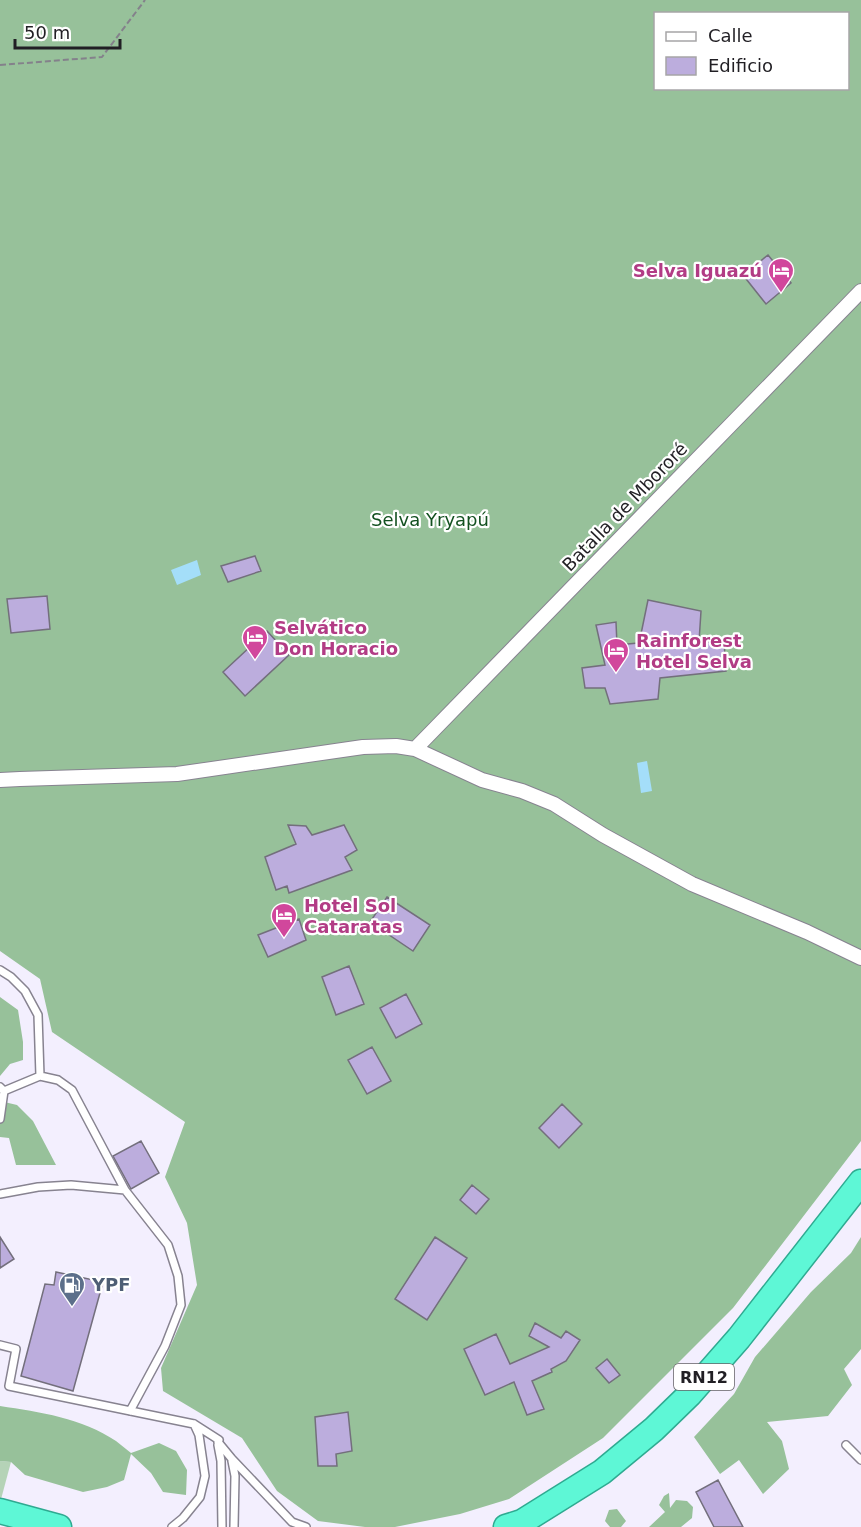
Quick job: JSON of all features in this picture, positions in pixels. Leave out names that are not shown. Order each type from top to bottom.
[{"type":"highway","name":"RN12","points":[[506,1527],[522,1522],[602,1472],[654,1429],[689,1395],[739,1338],[861,1182]]},
{"type":"highway","points":[[0,1512],[44,1525]]},
{"type":"street","name":"Batalla de Mbororé","points":[[415,749],[861,291]]},
{"type":"street","points":[[0,780],[177,774],[363,747],[396,746],[415,749],[482,780],[522,791],[554,804],[603,836],[692,884],[807,932],[861,958]]},
{"type":"lane","points":[[0,970],[25,991],[38,1016],[40,1076]]},
{"type":"lane","points":[[0,1119],[2,1089],[40,1076],[58,1080],[72,1090],[125,1190],[168,1245],[178,1276],[181,1305],[165,1346],[130,1410]]},
{"type":"lane","points":[[0,1194],[38,1187],[71,1185],[125,1190]]},
{"type":"lane","points":[[0,1345],[16,1349],[9,1386]]},
{"type":"lane","points":[[0,1384],[194,1424],[218,1441],[232,1459],[292,1522],[306,1527]]},
{"type":"lane","points":[[172,1527],[183,1518],[200,1497],[205,1476],[199,1435],[194,1424]]},
{"type":"lane","points":[[218,1441],[221,1461],[222,1527]]},
{"type":"lane","points":[[846,1445],[861,1460]]},
{"type":"lane","points":[[232,1459],[235,1476],[234,1527]]},
{"type":"path","points":[[0,65],[102,57],[145,0]]},
{"type":"green space","name":"Selva Yryapú","points":[[0,0],[861,0],[861,1141],[733,1308],[603,1438],[509,1499],[460,1514],[395,1527],[365,1527],[318,1521],[277,1491],[242,1438],[163,1391],[161,1368],[197,1285],[187,1223],[165,1177],[185,1122],[52,1032],[40,979],[0,951]]},
{"type":"green space","points":[[0,997],[18,1010],[23,1060],[10,1064],[0,1076]]},
{"type":"green space","points":[[0,1101],[17,1105],[33,1121],[56,1165],[16,1165],[9,1138],[0,1137]]},
{"type":"green space","points":[[861,1237],[861,1349],[844,1369],[852,1385],[828,1416],[767,1422],[782,1441],[789,1469],[763,1494],[739,1460],[720,1474],[694,1437],[734,1394],[755,1357],[811,1292],[851,1253]]},
{"type":"green space","points":[[0,1406],[75,1421],[103,1433],[131,1453],[159,1443],[176,1451],[187,1470],[186,1495],[163,1492],[151,1473],[131,1454],[124,1480],[107,1487],[83,1492],[25,1475],[11,1462],[0,1461]]},
{"type":"green space","points":[[0,1461],[11,1462],[0,1503]]},
{"type":"green space","points":[[669,1493],[670,1508],[676,1500],[687,1501],[693,1507],[692,1518],[681,1527],[649,1527],[665,1512],[659,1505],[664,1496]]},
{"type":"green space","points":[[617,1509],[626,1521],[621,1527],[610,1527],[605,1521],[609,1510]]},
{"type":"water","points":[[197,560],[201,575],[177,585],[171,570]]},
{"type":"water","points":[[647,761],[652,791],[641,793],[637,763]]},
{"type":"building","points":[[768,255],[791,283],[766,304],[743,275]]},
{"type":"building","points":[[255,556],[261,571],[228,582],[221,566]]},
{"type":"building","points":[[47,596],[50,629],[11,633],[7,599]]},
{"type":"building","points":[[648,600],[701,611],[699,642],[724,642],[726,671],[660,678],[658,699],[610,704],[605,688],[585,688],[582,668],[605,665],[596,625],[616,622],[617,645],[638,643],[638,633],[641,634]]},
{"type":"building","points":[[267,631],[289,655],[245,696],[223,672]]},
{"type":"building","points":[[288,825],[306,826],[312,835],[344,825],[357,850],[345,857],[352,870],[289,893],[287,886],[276,890],[265,857],[296,844]]},
{"type":"building","points":[[387,897],[430,925],[413,951],[370,922]]},
{"type":"building","points":[[299,919],[306,940],[268,957],[258,935]]},
{"type":"building","points":[[349,966],[364,1004],[336,1015],[322,977]]},
{"type":"building","points":[[406,994],[422,1024],[396,1038],[380,1008]]},
{"type":"building","points":[[372,1047],[391,1081],[367,1094],[348,1060]]},
{"type":"building","points":[[562,1104],[582,1124],[559,1148],[539,1128]]},
{"type":"building","points":[[141,1141],[159,1173],[131,1189],[113,1156]]},
{"type":"building","points":[[472,1185],[489,1199],[476,1214],[460,1200]]},
{"type":"building","points":[[0,1237],[14,1259],[0,1268]]},
{"type":"building","points":[[435,1237],[467,1258],[427,1320],[395,1299]]},
{"type":"building","points":[[56,1272],[103,1282],[73,1391],[21,1376],[45,1284],[54,1285]]},
{"type":"building","points":[[535,1323],[561,1338],[566,1331],[580,1340],[566,1361],[551,1369],[552,1372],[532,1381],[544,1409],[527,1415],[514,1382],[485,1395],[464,1349],[496,1334],[510,1364],[549,1347],[529,1336]]},
{"type":"building","points":[[607,1359],[620,1375],[609,1383],[596,1368]]},
{"type":"building","points":[[348,1412],[352,1451],[336,1454],[337,1466],[318,1466],[315,1417]]},
{"type":"building","points":[[718,1480],[743,1527],[714,1527],[696,1492]]},
{"type":"place","name":"Selva Iguazú","points":[[781,294]]},
{"type":"place","name":"Selvático Don Horacio","points":[[255,661]]},
{"type":"place","name":"Rainforest Hotel Selva","points":[[616,674]]},
{"type":"place","name":"Hotel Sol Cataratas","points":[[284,939]]},
{"type":"place","name":"YPF","points":[[72,1308]]}]
